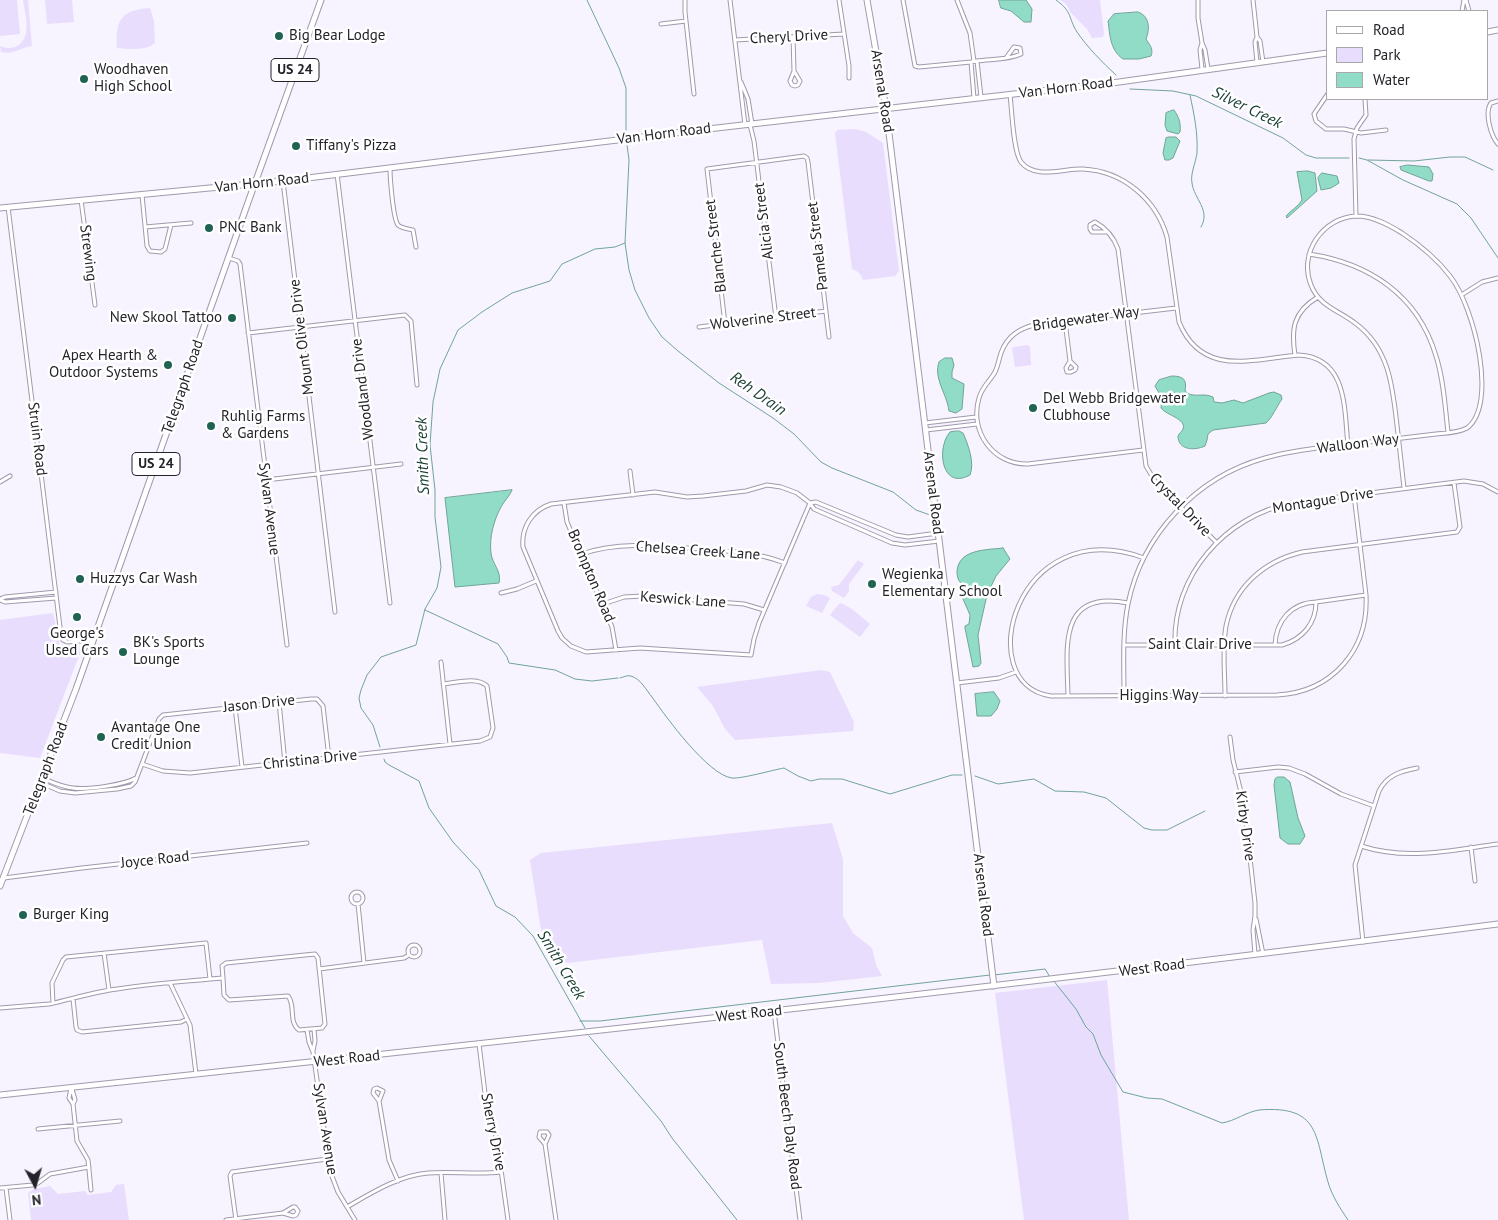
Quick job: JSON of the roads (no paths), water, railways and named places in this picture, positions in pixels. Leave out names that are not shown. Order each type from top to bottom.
[{"type":"street","name":"Telegraph Road","points":[[1,880],[42,781],[94,640],[228,257],[321,0]]},
{"type":"street","points":[[685,0],[694,94]]},
{"type":"street","name":"Alicia Street","points":[[730,0],[740,82],[756,162],[776,318]]},
{"type":"street","points":[[839,0],[849,66],[849,78]]},
{"type":"street","name":"Arsenal Road","points":[[867,0],[886,109],[994,986]]},
{"type":"street","points":[[903,0],[915,66],[1006,58],[1020,55],[1022,52],[1020,48],[1014,47],[1006,58]]},
{"type":"street","points":[[957,0],[970,33],[981,98]]},
{"type":"street","points":[[1198,0],[1198,18],[1205,50],[1205,69]]},
{"type":"street","points":[[1253,0],[1257,37],[1260,41],[1260,62]]},
{"type":"street","points":[[660,24],[686,21]]},
{"type":"street","name":"Cheryl Drive","points":[[735,40],[844,34]]},
{"type":"street","points":[[793,37],[794,71]]},
{"type":"street","name":"Van Horn Road","points":[[0,208],[282,181],[1125,81],[1326,53]]},
{"type":"street","points":[[974,61],[974,99]]},
{"type":"street","name":"Alicia Street","points":[[740,82],[748,99],[749,125]]},
{"type":"street","points":[[1010,94],[1016,153],[1024,166],[1040,172],[1083,169],[1103,172],[1130,184],[1150,203],[1160,218],[1167,237],[1179,322],[1186,335],[1198,349],[1212,358],[1234,362],[1295,356],[1309,356],[1322,361],[1336,376],[1342,395],[1348,445]]},
{"type":"street","points":[[1326,97],[1314,112],[1316,121],[1326,129],[1342,128],[1360,133],[1386,130]]},
{"type":"street","points":[[1356,216],[1353,146],[1355,132],[1366,115],[1364,100]]},
{"type":"street","points":[[1498,101],[1491,103],[1488,109],[1491,133],[1498,144]]},
{"type":"street","name":"Pamela Street","points":[[756,162],[805,156],[808,162],[829,337]]},
{"type":"street","name":"Blanche Street","points":[[725,324],[707,169],[756,162]]},
{"type":"street","points":[[390,168],[391,192],[396,221],[401,227],[413,230],[416,247]]},
{"type":"street","name":"Woodland Drive","points":[[337,174],[390,603]]},
{"type":"street","name":"Mount Olive Drive","points":[[282,181],[335,612]]},
{"type":"street","points":[[142,195],[148,250],[161,252],[166,248],[171,225]]},
{"type":"street","name":"Strewing","points":[[82,200],[95,305]]},
{"type":"street","name":"Struin Road","points":[[8,207],[63,640],[70,642],[94,640]]},
{"type":"street","points":[[1404,488],[1391,380],[1382,354],[1362,328],[1347,317],[1332,310],[1318,298],[1308,278],[1307,263],[1315,239],[1327,227],[1337,221],[1356,216],[1374,219],[1393,228],[1411,239],[1435,259],[1463,294],[1475,315]]},
{"type":"street","points":[[1093,222],[1097,223],[1107,232],[1092,232],[1090,225],[1093,222]]},
{"type":"street","points":[[145,227],[191,223]]},
{"type":"street","name":"Crystal Drive","points":[[1107,232],[1118,249],[1146,466],[1151,477],[1216,542]]},
{"type":"street","points":[[1309,254],[1340,260],[1368,272],[1390,286],[1414,312],[1428,334],[1436,356],[1448,432]]},
{"type":"street","name":"Sylvan Avenue","points":[[228,257],[240,264],[287,645]]},
{"type":"street","points":[[1463,294],[1482,282],[1498,278]]},
{"type":"street","points":[[1295,356],[1293,339],[1295,323],[1303,308],[1318,298]]},
{"type":"street","name":"Bridgewater Way","points":[[1143,450],[1019,464],[1002,458],[992,451],[982,439],[976,417],[980,395],[996,370],[1008,340],[1020,330],[1031,326],[1065,321],[1176,308]]},
{"type":"street","name":"Wolverine Street","points":[[699,327],[826,312]]},
{"type":"street","points":[[248,333],[355,320],[407,316],[410,321],[417,385]]},
{"type":"street","points":[[1065,321],[1070,361]]},
{"type":"street","points":[[924,423],[976,417]]},
{"type":"street","name":"Walloon Way","points":[[1124,696],[1124,646],[1128,603],[1144,558],[1160,531],[1180,507],[1214,480],[1254,461],[1286,453],[1464,430],[1477,423]]},
{"type":"street","points":[[925,430],[977,424]]},
{"type":"street","points":[[266,480],[401,464]]},
{"type":"street","points":[[630,471],[632,495]]},
{"type":"street","points":[[0,482],[10,476]]},
{"type":"street","points":[[1225,696],[1226,628],[1232,608],[1244,586],[1262,569],[1280,559],[1297,553],[1458,532],[1460,527],[1454,482]]},
{"type":"street","name":"Montague Drive","points":[[1175,646],[1176,620],[1185,589],[1199,563],[1216,542],[1244,521],[1270,508],[1298,502],[1454,482],[1478,482],[1498,492]]},
{"type":"street","points":[[938,533],[905,537],[879,529],[816,502],[810,504],[764,610],[756,632],[751,655],[640,648],[586,652],[574,648],[565,641],[558,631],[524,551],[523,541],[524,531],[528,522],[538,511],[547,506],[660,492],[698,497],[746,491],[761,486],[772,486],[791,491],[810,504],[814,509],[892,543],[905,545],[939,541]]},
{"type":"street","name":"Higgins Way","points":[[1016,672],[1026,686],[1038,693],[1051,696],[1277,696],[1298,693],[1311,688],[1330,677],[1346,662],[1359,640],[1365,620],[1366,595],[1354,495]]},
{"type":"street","name":"Brompton Road","points":[[564,503],[566,519],[614,632],[616,650]]},
{"type":"street","points":[[843,522],[846,514]]},
{"type":"street","points":[[876,536],[879,529]]},
{"type":"street","name":"Chelsea Creek Lane","points":[[582,554],[596,550],[654,545],[749,552],[785,563]]},
{"type":"street","points":[[957,683],[999,678],[1016,672],[1011,641],[1014,620],[1023,596],[1039,575],[1061,559],[1087,550],[1106,549],[1119,550],[1144,558]]},
{"type":"street","points":[[501,593],[536,581]]},
{"type":"street","points":[[0,600],[5,597],[56,592]]},
{"type":"street","points":[[1275,645],[1278,630],[1286,615],[1302,604],[1366,595]]},
{"type":"street","name":"Keswick Lane","points":[[603,604],[624,597],[642,596],[744,604],[764,610]]},
{"type":"street","points":[[0,600],[5,602],[57,598]]},
{"type":"street","points":[[1068,696],[1068,635],[1075,617],[1086,607],[1099,601],[1112,600],[1128,603]]},
{"type":"street","name":"Saint Clair Drive","points":[[1124,646],[1275,645],[1290,642],[1303,634],[1314,616],[1316,602]]},
{"type":"street","points":[[441,662],[450,744]]},
{"type":"street","name":"Christina Drive","points":[[142,764],[163,771],[181,774],[486,740],[492,735],[493,728],[488,690],[484,683],[474,681],[443,684]]},
{"type":"street","name":"Jason Drive","points":[[142,764],[158,719],[163,715],[314,698],[319,700],[323,706],[329,758]]},
{"type":"street","points":[[279,702],[285,762]]},
{"type":"street","points":[[236,707],[242,767]]},
{"type":"street","name":"Kirby Drive","points":[[1230,737],[1235,772],[1244,804],[1255,916],[1263,954]]},
{"type":"street","points":[[42,781],[66,792],[78,793],[125,784],[136,778],[142,764]]},
{"type":"street","points":[[1235,772],[1278,767],[1289,768],[1305,774],[1348,797],[1374,806]]},
{"type":"street","points":[[1363,942],[1355,865],[1379,791],[1387,779],[1399,772],[1417,768]]},
{"type":"street","points":[[42,781],[67,787],[104,788]]},
{"type":"street","points":[[66,792],[67,787]]},
{"type":"street","name":"Joyce Road","points":[[1,880],[91,867],[306,843]]},
{"type":"street","points":[[1361,846],[1379,852],[1419,854],[1498,844]]},
{"type":"street","points":[[1471,847],[1475,881]]},
{"type":"street","points":[[358,904],[364,963]]},
{"type":"street","name":"Kirby Drive","points":[[1255,916],[1253,930],[1255,956]]},
{"type":"street","name":"West Road","points":[[0,1096],[994,986],[1255,956],[1498,924]]},
{"type":"street","points":[[53,1003],[52,983],[64,959],[69,956],[206,943],[210,979]]},
{"type":"street","points":[[319,968],[404,958],[409,955],[415,957],[419,955],[420,951],[416,944],[408,949],[409,955]]},
{"type":"street","points":[[104,953],[109,990]]},
{"type":"street","points":[[311,953],[317,956],[325,1022],[322,1028],[301,1030],[295,1027],[291,1001],[289,996],[286,995],[229,1000],[224,995],[223,978],[222,966],[226,962],[311,953]]},
{"type":"street","points":[[0,1008],[53,1003],[109,990],[223,978]]},
{"type":"street","points":[[170,983],[191,1030],[196,1075]]},
{"type":"street","points":[[73,999],[76,1027],[77,1030],[82,1032],[181,1022],[187,1019]]},
{"type":"street","name":"South Beech Daly Road","points":[[774,1011],[800,1220]]},
{"type":"street","points":[[313,1052],[315,1041],[314,1029]]},
{"type":"street","points":[[307,1030],[313,1052]]},
{"type":"street","name":"Sherry Drive","points":[[479,1044],[485,1093],[497,1138],[508,1220]]},
{"type":"street","name":"Sylvan Avenue","points":[[313,1052],[327,1159],[334,1184],[355,1220]]},
{"type":"street","points":[[71,1088],[69,1098],[73,1104]]},
{"type":"street","points":[[71,1088],[75,1100],[73,1104],[77,1141],[88,1160],[91,1190]]},
{"type":"street","points":[[379,1101],[390,1165],[398,1181]]},
{"type":"street","points":[[38,1129],[120,1120]]},
{"type":"street","points":[[545,1144],[556,1220]]},
{"type":"street","points":[[236,1219],[231,1173],[234,1170],[327,1159]]},
{"type":"street","points":[[0,1188],[38,1183],[50,1174],[89,1166]]},
{"type":"street","points":[[347,1207],[414,1175],[502,1172]]},
{"type":"street","points":[[440,1173],[446,1220]]},
{"type":"street","points":[[6,1188],[10,1220]]},
{"type":"street","points":[[226,1220],[283,1213]]},
{"type":"water","points":[[999,0],[1026,0],[1032,9],[1031,22],[1024,22],[1011,11],[1001,8]]},
{"type":"water","points":[[1138,12],[1145,16],[1147,20],[1148,31],[1146,39],[1152,49],[1152,53],[1151,56],[1139,59],[1123,59],[1113,47],[1108,21],[1114,14]]},
{"type":"water","points":[[1174,110],[1180,123],[1180,132],[1178,134],[1167,131],[1165,125],[1166,113]]},
{"type":"water","points":[[1176,137],[1180,141],[1173,158],[1165,160],[1163,153],[1166,138]]},
{"type":"water","points":[[1408,165],[1429,167],[1433,174],[1432,181],[1401,170],[1400,167]]},
{"type":"water","points":[[1308,171],[1315,173],[1317,191],[1287,218],[1286,216],[1302,200],[1297,172]]},
{"type":"water","points":[[1322,173],[1337,176],[1339,183],[1331,188],[1321,190],[1318,178]]},
{"type":"water","points":[[945,358],[952,358],[954,365],[952,378],[964,384],[962,409],[956,413],[949,411],[939,380],[939,362]]},
{"type":"water","points":[[1172,376],[1184,379],[1186,384],[1185,391],[1191,395],[1213,397],[1214,402],[1222,403],[1234,400],[1243,403],[1274,392],[1281,395],[1282,399],[1266,423],[1213,430],[1208,434],[1205,446],[1196,449],[1187,448],[1181,444],[1178,436],[1183,429],[1182,422],[1161,408],[1162,398],[1155,386],[1159,380]]},
{"type":"water","points":[[959,431],[963,433],[967,443],[972,465],[970,475],[960,478],[953,477],[947,472],[943,456],[943,447],[950,432]]},
{"type":"water","points":[[512,490],[498,512],[491,535],[491,553],[498,571],[499,583],[455,587],[445,498]]},
{"type":"water","points":[[1003,548],[1010,559],[996,576],[987,595],[978,635],[981,663],[979,666],[973,667],[965,628],[969,624],[970,615],[960,592],[963,585],[958,579],[957,571],[963,558],[974,552]]},
{"type":"water","points":[[994,692],[1000,701],[997,709],[991,716],[977,716],[975,694]]},
{"type":"water","points":[[1284,777],[1290,782],[1298,818],[1305,836],[1300,844],[1288,844],[1280,838],[1274,785],[1275,779]]},
{"type":"waterway","name":"Smith Creek","points":[[587,0],[619,68],[626,88],[626,134]]},
{"type":"waterway","name":"Silver Creek","points":[[1056,0],[1068,12],[1074,27],[1086,44],[1116,75]]},
{"type":"waterway","name":"Silver Creek","points":[[1130,89],[1173,91],[1196,96],[1283,138],[1306,155],[1316,158],[1349,158]]},
{"type":"waterway","points":[[1190,95],[1197,145],[1192,179],[1193,189],[1204,215],[1201,227]]},
{"type":"waterway","name":"Reh Drain","points":[[627,145],[629,160],[625,243],[629,270],[635,290],[649,318],[662,337],[719,383],[794,434],[821,462],[893,492],[916,510],[930,515]]},
{"type":"waterway","points":[[1368,160],[1414,161],[1465,157],[1493,170]]},
{"type":"waterway","name":"Silver Creek","points":[[1359,158],[1367,160],[1403,180],[1457,204],[1471,218],[1498,258]]},
{"type":"waterway","name":"Smith Creek","points":[[380,747],[373,725],[361,708],[359,698],[367,675],[381,657],[416,645],[425,609],[437,588],[441,567],[430,445],[433,402],[440,369],[458,330],[512,293],[550,281],[562,264],[595,249],[615,247],[625,243]]},
{"type":"waterway","points":[[425,610],[498,644],[509,663],[555,670],[575,679],[592,681],[618,678]]},
{"type":"waterway","points":[[620,678],[627,676],[635,677],[688,744],[711,767],[732,778],[784,768],[811,781],[842,779],[890,794],[952,775],[962,775]]},
{"type":"waterway","name":"Smith Creek","points":[[384,759],[389,765],[419,781],[429,808],[453,842],[479,870],[496,906],[515,917],[533,936],[585,1028]]},
{"type":"waterway","points":[[975,776],[998,784],[1034,779],[1055,791],[1084,792],[1106,798],[1144,828],[1152,830],[1167,830],[1205,811]]},
{"type":"waterway","points":[[994,975],[1045,969],[1050,977]]},
{"type":"waterway","points":[[580,1021],[600,1021],[990,975]]},
{"type":"waterway","points":[[1053,980],[1093,1034],[1101,1055],[1123,1092],[1147,1098],[1162,1099],[1222,1123],[1259,1110],[1279,1110],[1294,1113],[1305,1119],[1312,1127],[1317,1138],[1332,1192],[1348,1220]]},
{"type":"waterway","name":"Smith Creek","points":[[589,1036],[661,1121],[672,1138],[737,1220]]},
{"type":"place","name":"Big Bear Lodge","points":[[279,36]]},
{"type":"place","name":"Woodhaven High School","points":[[84,79]]},
{"type":"place","name":"Tiffany's Pizza","points":[[296,146]]},
{"type":"place","name":"PNC Bank","points":[[209,228]]},
{"type":"place","name":"New Skool Tattoo","points":[[232,318]]},
{"type":"place","name":"Apex Hearth & Outdoor Systems","points":[[168,365]]},
{"type":"place","name":"Del Webb Bridgewater Clubhouse","points":[[1033,408]]},
{"type":"place","name":"Ruhlig Farms & Gardens","points":[[211,426]]},
{"type":"place","name":"Huzzys Car Wash","points":[[80,579]]},
{"type":"place","name":"Wegienka Elementary School","points":[[872,584]]},
{"type":"place","name":"George's Used Cars","points":[[77,617]]},
{"type":"place","name":"BK's Sports Lounge","points":[[123,652]]},
{"type":"place","name":"Avantage One Credit Union","points":[[101,737]]},
{"type":"place","name":"Burger King","points":[[23,915]]}]
